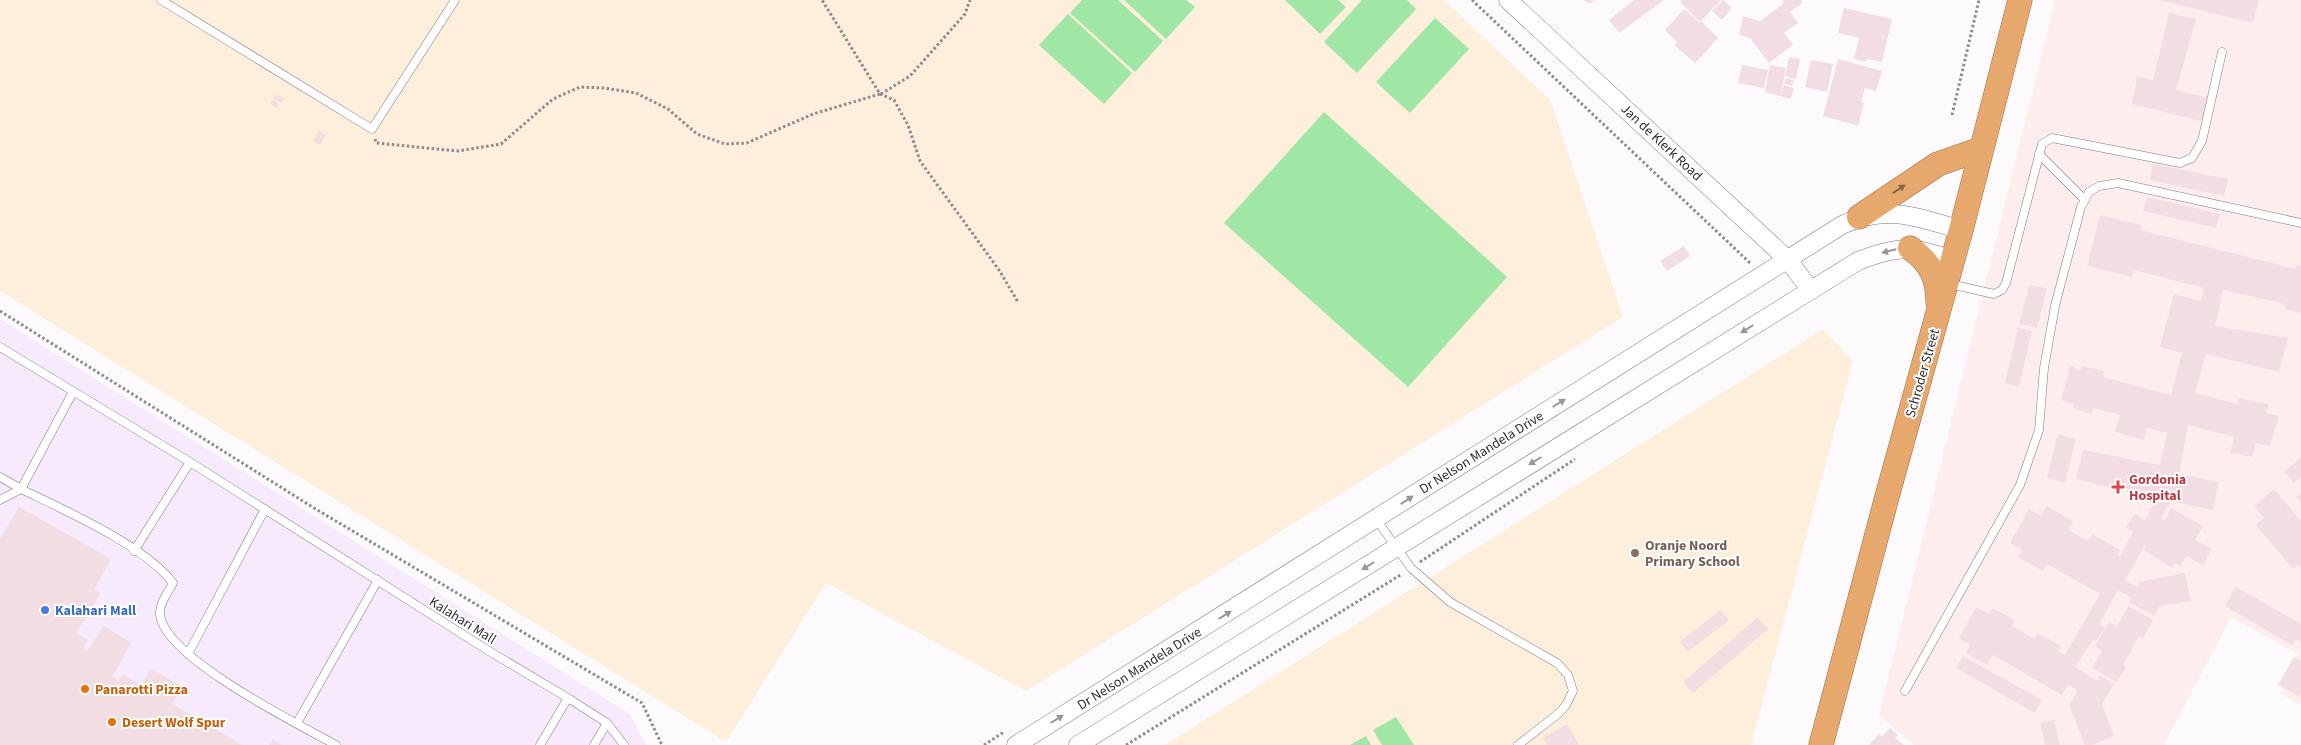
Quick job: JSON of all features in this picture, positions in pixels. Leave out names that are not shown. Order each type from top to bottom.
[{"type":"highway","name":"Schroder Street","points":[[1821,745],[1888,494],[1938,318],[2020,0]]},
{"type":"highway","points":[[1859,217],[1938,164],[1981,149]]},
{"type":"highway","points":[[1910,248],[1927,262],[1934,273],[1938,295],[1938,318]]},
{"type":"street","name":"Jan de Klerk Road","points":[[1508,0],[1788,259],[1810,289]]},
{"type":"street","name":"Dr Nelson Mandela Drive","points":[[1012,737],[1376,519],[1828,233],[1859,217],[1898,213],[1961,230]]},
{"type":"street","points":[[1078,745],[1810,289],[1858,261],[1910,248],[1921,249],[1953,260]]},
{"type":"lane","points":[[161,0],[372,129],[455,0]]},
{"type":"lane","points":[[1947,284],[1994,294],[2002,290],[2042,144],[2052,138],[2180,163],[2192,158],[2202,142],[2222,52]]},
{"type":"lane","points":[[2039,154],[2085,200]]},
{"type":"lane","points":[[1906,691],[2020,485],[2039,430],[2044,368],[2054,306],[2081,207],[2090,192],[2099,186],[2118,183],[2301,223]]},
{"type":"lane","name":"Kalahari Mall","points":[[0,347],[190,462],[489,652],[568,698],[607,723],[624,745]]},
{"type":"lane","points":[[0,500],[21,489],[73,392]]},
{"type":"lane","points":[[134,550],[190,462]]},
{"type":"lane","points":[[0,477],[79,518],[134,550],[160,568],[173,583],[160,608],[160,616],[169,634],[188,654],[222,679],[336,745]]},
{"type":"lane","points":[[188,654],[265,509]]},
{"type":"lane","points":[[1376,519],[1410,568],[1450,602],[1557,663],[1568,674],[1573,691],[1566,705],[1518,745]]},
{"type":"lane","points":[[298,723],[378,580]]},
{"type":"lane","points":[[540,745],[568,698]]},
{"type":"lane","points":[[594,745],[607,723]]},
{"type":"path","points":[[822,0],[880,94],[894,100],[908,125],[920,161],[998,270],[1018,302]]},
{"type":"path","points":[[372,129],[376,143],[458,151],[501,144],[554,99],[580,87],[604,88],[636,93],[668,109],[697,134],[725,144],[747,143],[813,114],[880,94],[910,76],[965,14],[970,0]]},
{"type":"path","points":[[1472,0],[1749,262],[1741,268]]},
{"type":"path","points":[[1952,114],[1978,0]]},
{"type":"path","points":[[0,311],[314,508],[642,703],[662,745]]},
{"type":"path","points":[[1126,745],[1410,568],[1576,458]]},
{"type":"path","points":[[984,745],[1012,737]]},
{"type":"shaded area","points":[[0,0],[1444,0],[1550,100],[1623,317],[1026,691],[826,583],[726,742],[0,291]]},
{"type":"shaded area","name":"Gordonia Hospital","points":[[2055,0],[2301,0],[2301,701],[2299,705],[2280,693],[2298,654],[2231,617],[2164,745],[1914,745],[1879,715]]},
{"type":"shaded area","name":"Kalahari Mall","points":[[0,319],[630,714],[646,745],[0,745]]},
{"type":"shaded area","name":"Oranje Noord Primary School","points":[[1823,329],[1853,361],[1751,745],[1165,745]]},
{"type":"green space","points":[[1082,0],[1118,0],[1163,41],[1135,72],[1070,13]]},
{"type":"green space","points":[[1124,0],[1186,0],[1195,7],[1166,39]]},
{"type":"green space","points":[[1285,0],[1338,0],[1346,7],[1320,34]]},
{"type":"green space","points":[[1362,0],[1407,0],[1416,9],[1357,73],[1324,42]]},
{"type":"green space","points":[[1068,14],[1132,73],[1104,104],[1039,45]]},
{"type":"green space","points":[[1435,18],[1469,49],[1410,113],[1376,82]]},
{"type":"green space","points":[[1324,112],[1507,277],[1408,387],[1224,223]]},
{"type":"green space","points":[[1396,717],[1414,745],[1382,745],[1373,730]]},
{"type":"green space","points":[[1366,736],[1371,745],[1350,745]]},
{"type":"building","points":[[1584,0],[1595,0],[1589,4]]},
{"type":"building","points":[[1634,0],[1664,0],[1619,33],[1609,20]]},
{"type":"building","points":[[1682,0],[1721,0],[1700,22],[1680,2]]},
{"type":"building","points":[[1723,0],[1732,8],[1722,20],[1712,11]]},
{"type":"building","points":[[1783,0],[1801,0],[1803,3],[1790,12],[1798,23],[1784,33],[1793,45],[1769,63],[1750,38],[1739,35],[1743,16],[1760,21],[1783,4]]},
{"type":"building","points":[[2159,0],[2259,0],[2253,23]]},
{"type":"building","points":[[1844,8],[1892,19],[1882,62],[1867,59],[1866,62],[1854,59],[1859,38],[1838,33]]},
{"type":"building","points":[[1684,9],[1700,23],[1701,21],[1718,38],[1695,63],[1674,45],[1677,42],[1665,30]]},
{"type":"building","points":[[2169,13],[2196,19],[2176,90],[2209,98],[2205,122],[2132,104],[2137,77],[2153,80]]},
{"type":"building","points":[[1789,57],[1800,59],[1796,79],[1785,77]]},
{"type":"building","points":[[1838,59],[1882,71],[1876,91],[1865,88],[1861,102],[1864,103],[1858,126],[1823,116]]},
{"type":"building","points":[[1811,60],[1833,64],[1827,92],[1805,87]]},
{"type":"building","points":[[1742,65],[1768,70],[1764,88],[1738,83]]},
{"type":"building","points":[[1770,65],[1786,68],[1781,93],[1784,85],[1794,88],[1791,99],[1765,92]]},
{"type":"building","points":[[1786,78],[1794,80],[1792,86],[1784,84]]},
{"type":"building","points":[[276,94],[284,98],[281,103],[273,99]]},
{"type":"building","points":[[273,100],[279,104],[277,108],[270,103]]},
{"type":"building","points":[[319,131],[326,135],[320,145],[313,141]]},
{"type":"building","points":[[2153,164],[2228,179],[2224,196],[2150,180]]},
{"type":"building","points":[[2147,197],[2220,214],[2216,228],[2143,211]]},
{"type":"building","points":[[2100,215],[2142,225],[2140,230],[2296,269],[2297,265],[2301,266],[2301,313],[2285,309],[2285,304],[2223,290],[2215,326],[2288,338],[2279,372],[2206,354],[2195,393],[2237,404],[2239,398],[2268,404],[2266,413],[2279,416],[2270,446],[2256,443],[2253,457],[2230,453],[2234,437],[2188,425],[2179,474],[2219,482],[2213,510],[2171,501],[2161,518],[2165,520],[2171,508],[2203,526],[2195,540],[2212,549],[2203,565],[2186,556],[2180,566],[2175,563],[2172,568],[2144,550],[2149,539],[2125,580],[2137,587],[2139,582],[2185,573],[2191,601],[2159,607],[2154,616],[2129,602],[2132,598],[2118,590],[2099,624],[2105,628],[2096,641],[2093,639],[2075,667],[2097,681],[2100,675],[2114,684],[2102,704],[2114,736],[2092,745],[2085,745],[2069,705],[2078,690],[2068,685],[2062,695],[1993,655],[1987,665],[1966,653],[1970,645],[1959,638],[1976,607],[1989,614],[1993,608],[2015,620],[2012,626],[2034,639],[2038,633],[2061,646],[2058,651],[2065,655],[2100,594],[2047,564],[2043,571],[2018,557],[2022,550],[2010,543],[2029,509],[2041,516],[2047,506],[2073,521],[2068,530],[2088,541],[2092,534],[2120,550],[2117,555],[2120,556],[2133,532],[2126,527],[2135,514],[2145,521],[2157,498],[2076,479],[2083,450],[2160,465],[2167,433],[2147,428],[2144,440],[2115,432],[2120,415],[2094,408],[2092,414],[2073,408],[2074,404],[2061,400],[2070,365],[2080,371],[2082,366],[2104,371],[2103,377],[2171,395],[2182,353],[2160,347],[2174,294],[2201,301],[2204,288],[2134,270],[2132,277],[2087,266]]},
{"type":"building","points":[[1684,246],[1690,256],[1667,271],[1660,261]]},
{"type":"building","points":[[2029,285],[2047,288],[2037,328],[2019,324]]},
{"type":"building","points":[[2018,328],[2032,331],[2019,387],[2005,383]]},
{"type":"building","points":[[2058,434],[2076,439],[2065,483],[2047,478]]},
{"type":"building","points":[[2301,457],[2301,477],[2294,483],[2284,472]]},
{"type":"building","points":[[2274,489],[2301,521],[2301,568],[2298,565],[2293,569],[2256,525],[2264,518],[2254,506]]},
{"type":"building","points":[[2301,493],[2301,503],[2296,497]]},
{"type":"building","name":"Kalahari Mall","points":[[19,507],[111,559],[94,590],[101,593],[76,633],[88,640],[83,648],[87,651],[104,626],[131,643],[112,677],[118,681],[123,675],[141,685],[151,669],[183,687],[172,704],[242,745],[0,745],[0,539]]},
{"type":"building","points":[[2236,587],[2301,624],[2301,642],[2296,639],[2292,645],[2225,606]]},
{"type":"building","points":[[2128,606],[2153,620],[2143,638],[2139,636],[2123,665],[2126,667],[2117,682],[2092,668],[2102,651],[2095,646],[2109,622],[2117,626]]},
{"type":"building","points":[[1720,610],[1729,620],[1688,652],[1680,642]]},
{"type":"building","points":[[1758,617],[1768,629],[1693,693],[1683,682]]},
{"type":"building","points":[[1963,656],[2042,700],[2035,713],[1956,668]]},
{"type":"building","points":[[2294,657],[2301,661],[2301,693],[2299,696],[2278,685]]},
{"type":"building","points":[[2054,720],[2060,745],[2045,745],[2040,723]]},
{"type":"building","points":[[1567,724],[1579,745],[1547,745],[1543,738]]},
{"type":"building","points":[[1890,728],[1898,735],[1895,738],[1904,745],[1869,745],[1879,734],[1882,736]]},
{"type":"building","points":[[273,739],[282,745],[269,745]]},
{"type":"place","name":"Gordonia Hospital","points":[[2118,487]]},
{"type":"place","name":"Oranje Noord Primary School","points":[[1635,553]]},
{"type":"place","name":"Kalahari Mall","points":[[45,610]]},
{"type":"place","name":"Panarotti Pizza","points":[[85,689]]},
{"type":"place","name":"Desert Wolf Spur","points":[[112,722]]}]
